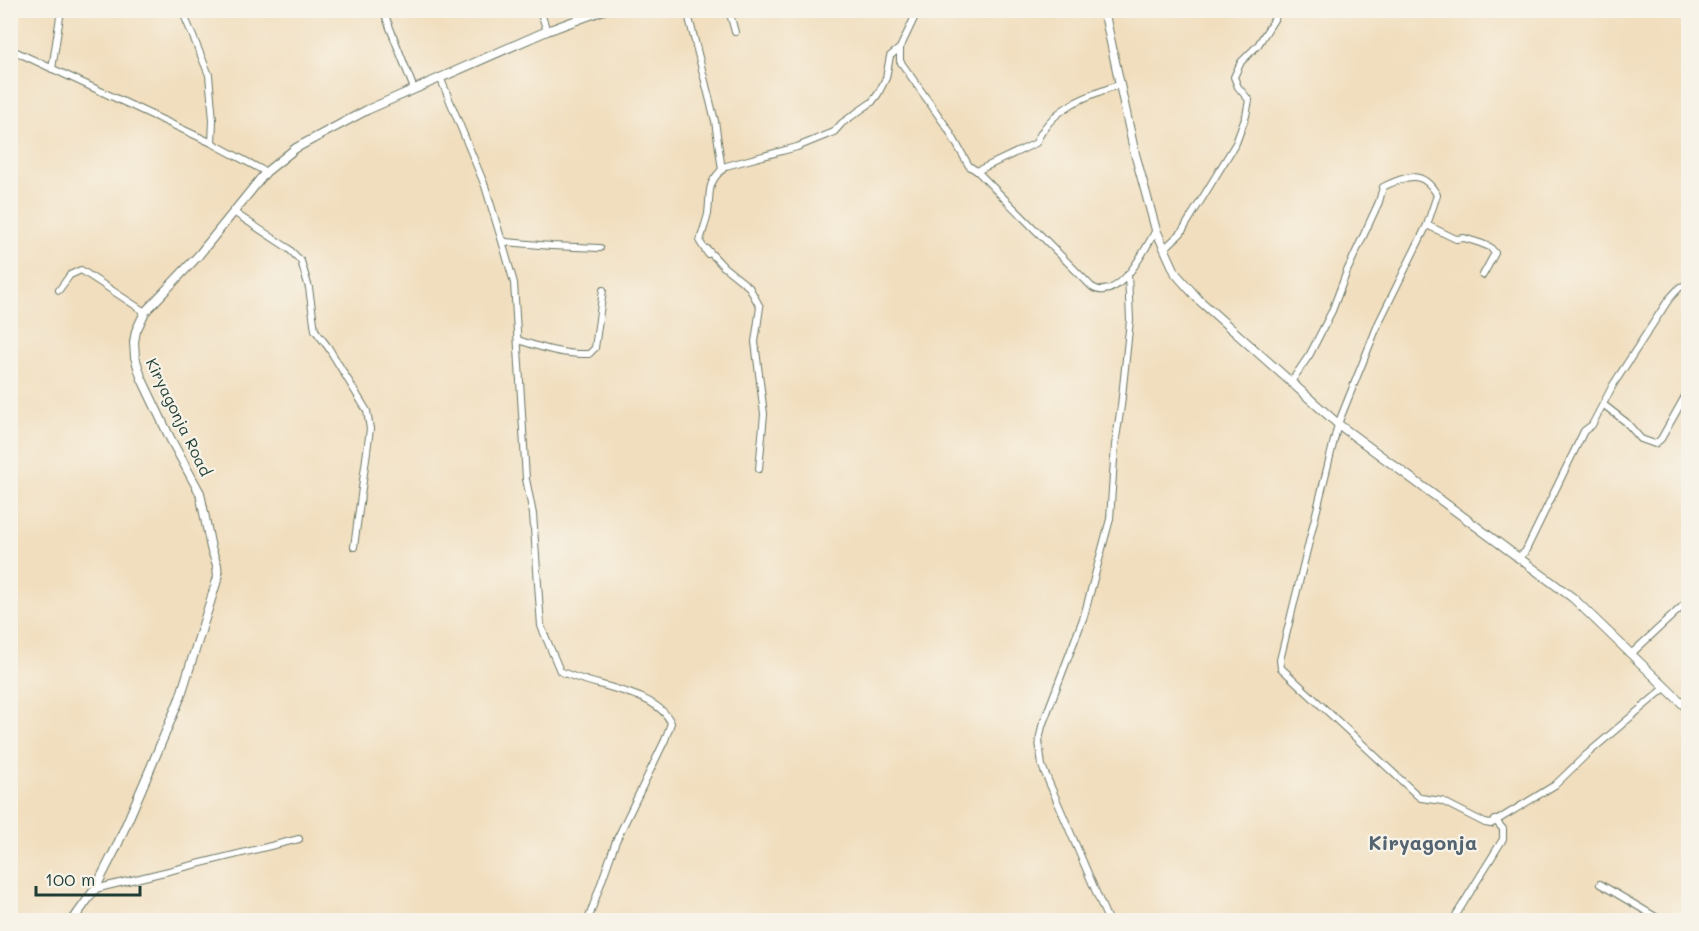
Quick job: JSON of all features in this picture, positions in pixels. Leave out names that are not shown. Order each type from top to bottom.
[{"type":"street","points":[[52,69],[61,10]]},
{"type":"street","points":[[182,10],[209,75],[213,120],[212,143]]},
{"type":"street","points":[[383,10],[414,89]]},
{"type":"street","points":[[540,10],[547,31]]},
{"type":"street","name":"Kiryagonja Road","points":[[73,921],[95,889],[116,848],[180,698],[218,577],[218,565],[211,548],[200,493],[160,418],[141,377],[135,357],[136,331],[146,312],[198,256],[276,162],[316,137],[367,110],[547,31],[604,10]]},
{"type":"street","points":[[687,10],[715,121],[722,170]]},
{"type":"street","points":[[729,10],[735,32]]},
{"type":"street","points":[[918,10],[900,48],[900,61],[948,129],[969,166],[977,171],[1092,287],[1098,291],[1106,291],[1128,274],[1156,230]]},
{"type":"street","points":[[1104,10],[1134,150],[1156,230],[1176,274],[1199,300],[1338,424],[1573,598],[1689,709]]},
{"type":"street","points":[[1164,249],[1181,233],[1236,143],[1249,100],[1238,87],[1234,77],[1241,62],[1258,45],[1280,10]]},
{"type":"street","points":[[700,242],[708,215],[710,187],[726,166],[797,147],[834,132],[879,94],[886,78],[890,56],[900,48]]},
{"type":"street","points":[[10,49],[212,143],[267,172]]},
{"type":"street","points":[[440,77],[485,186],[512,275],[526,479],[533,514],[540,626],[560,671],[651,702],[666,713],[671,723],[616,841],[588,921]]},
{"type":"street","points":[[977,171],[1035,142],[1050,121],[1078,99],[1121,84]]},
{"type":"street","points":[[1291,382],[1310,354],[1332,311],[1347,271],[1379,202],[1383,187],[1398,180],[1415,177],[1426,180],[1437,195],[1427,225],[1379,322],[1338,424],[1280,660],[1281,668],[1421,798],[1442,801],[1491,824],[1554,785],[1666,687]]},
{"type":"street","points":[[235,213],[288,248],[301,261],[309,288],[315,330],[367,411],[370,429],[354,547]]},
{"type":"street","points":[[1427,225],[1456,239],[1464,238],[1490,247],[1495,253],[1483,275]]},
{"type":"street","points":[[501,238],[506,242],[600,248]]},
{"type":"street","points":[[700,242],[708,254]]},
{"type":"street","points":[[700,242],[724,267],[749,286],[760,307],[755,342],[764,414],[759,469]]},
{"type":"street","points":[[59,290],[70,275],[81,270],[146,312]]},
{"type":"street","points":[[1108,921],[1042,766],[1038,741],[1084,616],[1110,519],[1115,445],[1130,320],[1128,274]]},
{"type":"street","points":[[1517,558],[1525,552],[1580,437],[1592,425],[1613,385],[1669,299],[1680,288],[1689,285]]},
{"type":"street","points":[[518,340],[546,350],[575,355],[589,354],[596,348],[603,290]]},
{"type":"street","points":[[1604,405],[1626,422],[1641,439],[1655,444],[1661,439],[1689,391]]},
{"type":"street","points":[[1631,654],[1689,601]]},
{"type":"street","points":[[1453,921],[1503,839],[1503,829],[1495,820]]},
{"type":"street","points":[[95,889],[299,839]]},
{"type":"street","points":[[1600,884],[1661,921]]},
{"type":"district","name":"Kiryagonja","points":[[1423,843]]}]
